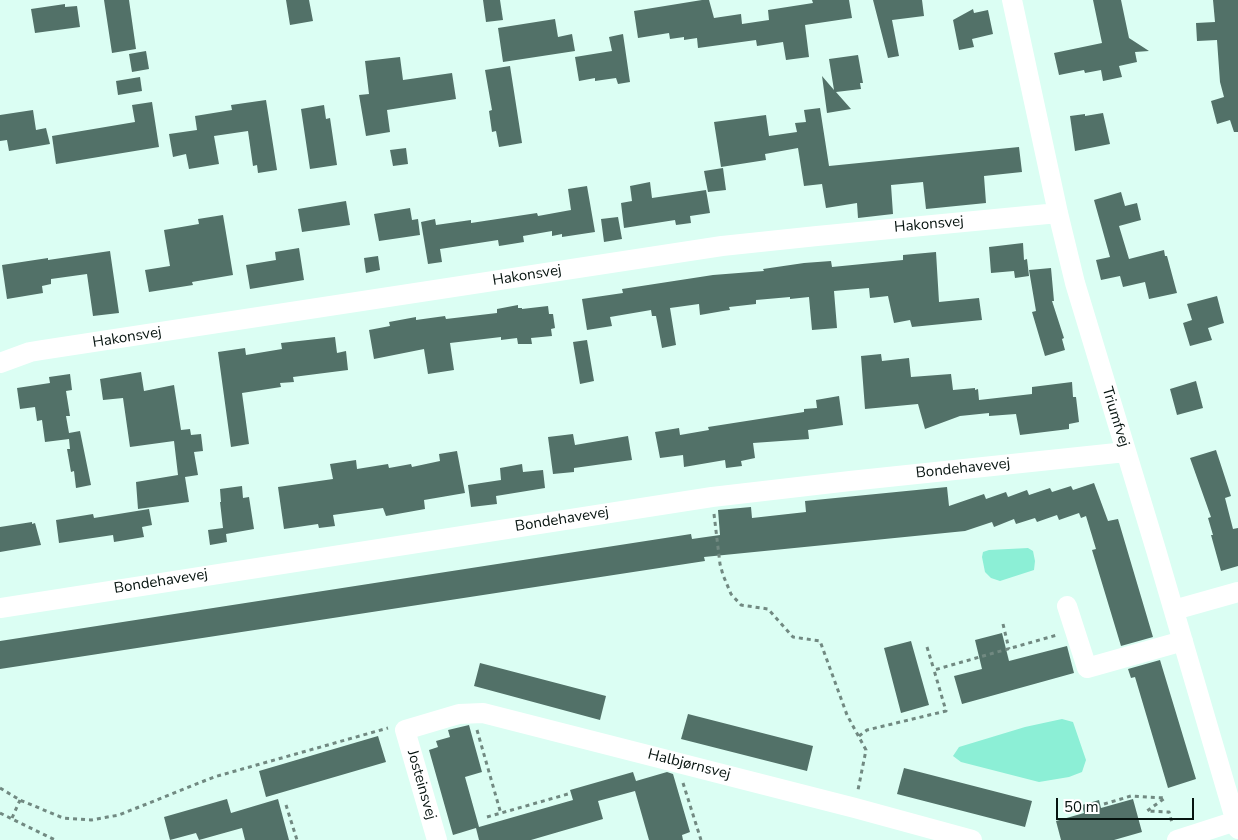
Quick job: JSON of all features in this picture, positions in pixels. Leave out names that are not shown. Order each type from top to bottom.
[{"type":"street","name":"Triumfvej","points":[[1012,0],[1075,283],[1237,825]]},
{"type":"street","name":"Hakonsvej","points":[[0,363],[30,352],[42,350],[722,246],[1058,213]]},
{"type":"street","name":"Bondehavevej","points":[[0,608],[712,497],[850,480],[1126,452]]},
{"type":"street","points":[[1174,610],[1238,592]]},
{"type":"street","points":[[1067,606],[1087,668],[1183,641]]},
{"type":"street","name":"Halbjørnsvej","points":[[405,730],[459,714],[483,712],[972,840]]},
{"type":"street","name":"Josteinsvej","points":[[405,730],[438,840]]},
{"type":"street","points":[[1177,840],[1237,825]]},
{"type":"path","points":[[712,497],[720,564],[731,594],[741,605],[768,609],[793,637],[820,641],[847,715],[866,750],[855,808]]},
{"type":"path","points":[[1003,624],[1009,649]]},
{"type":"path","points":[[934,670],[1074,630]]},
{"type":"path","points":[[859,736],[867,730],[946,711],[927,647]]},
{"type":"path","points":[[473,713],[501,814]]},
{"type":"path","points":[[0,788],[20,800],[63,818],[91,820],[119,815],[214,777],[390,727],[405,730]]},
{"type":"path","points":[[677,762],[701,840]]},
{"type":"path","points":[[487,818],[568,794]]},
{"type":"path","points":[[1104,804],[1131,796],[1165,798],[1147,810],[1169,812],[1177,840]]},
{"type":"path","points":[[12,818],[20,800]]},
{"type":"path","points":[[286,805],[297,840]]},
{"type":"path","points":[[0,813],[55,840]]},
{"type":"shaded area","points":[[1028,548],[1033,551],[1034,570],[1000,581],[991,578],[985,572],[983,552]]},
{"type":"shaded area","points":[[1062,719],[1073,722],[1086,760],[1082,772],[1069,777],[1039,782],[961,762],[953,756],[959,747],[1025,727]]},
{"type":"building","points":[[104,0],[129,0],[136,49],[112,53]]},
{"type":"building","points":[[286,0],[309,0],[313,21],[290,25]]},
{"type":"building","points":[[483,0],[500,0],[503,20],[486,22]]},
{"type":"building","points":[[709,0],[714,18],[741,14],[742,24],[769,20],[768,10],[813,3],[812,0],[849,0],[852,18],[805,25],[809,57],[786,60],[783,42],[757,46],[756,40],[698,48],[697,38],[684,40],[684,37],[670,39],[669,33],[638,38],[634,11]]},
{"type":"building","points":[[873,0],[922,0],[924,16],[892,20],[899,56],[888,58]]},
{"type":"building","points":[[1093,0],[1121,0],[1129,38],[1149,51],[1135,52],[1137,62],[1119,66],[1122,77],[1103,81],[1101,70],[1085,73],[1084,70],[1059,75],[1054,53],[1102,43]]},
{"type":"building","points":[[1213,0],[1238,0],[1238,132],[1234,132],[1230,120],[1217,124],[1211,101],[1224,97],[1220,82],[1217,40],[1197,41],[1196,23],[1215,22]]},
{"type":"building","points":[[65,4],[65,7],[77,6],[80,27],[35,33],[31,9]]},
{"type":"building","points":[[973,9],[974,13],[988,10],[993,34],[972,39],[974,47],[959,50],[953,20]]},
{"type":"building","points":[[555,19],[558,37],[572,34],[575,51],[503,62],[498,28]]},
{"type":"building","points":[[623,34],[630,82],[618,84],[616,78],[595,81],[595,78],[579,81],[575,57],[612,51],[609,37]]},
{"type":"building","points":[[146,51],[149,69],[132,72],[129,54]]},
{"type":"building","points":[[858,55],[863,83],[860,83],[861,89],[836,92],[851,109],[827,113],[822,76],[834,90],[829,59]]},
{"type":"building","points":[[400,57],[403,80],[452,73],[456,99],[387,110],[390,132],[366,136],[359,95],[369,94],[365,61]]},
{"type":"building","points":[[510,66],[522,143],[499,147],[496,131],[492,132],[489,111],[492,110],[485,70]]},
{"type":"building","points":[[140,77],[142,91],[118,95],[116,81]]},
{"type":"building","points":[[266,100],[277,170],[258,173],[257,165],[253,166],[248,131],[214,136],[219,164],[189,169],[186,154],[173,157],[169,134],[197,130],[195,116],[232,110],[231,105]]},
{"type":"building","points":[[152,102],[159,147],[56,164],[52,136],[135,122],[132,105]]},
{"type":"building","points":[[324,105],[326,119],[330,118],[337,165],[310,169],[301,109]]},
{"type":"building","points":[[820,108],[829,166],[1019,147],[1022,172],[984,176],[986,203],[926,209],[923,182],[891,185],[893,214],[858,218],[857,203],[826,208],[822,184],[804,186],[798,148],[765,154],[766,160],[721,167],[714,122],[766,115],[769,136],[797,132],[795,123],[806,122],[804,110]]},
{"type":"building","points":[[33,110],[36,130],[46,128],[50,144],[9,151],[7,140],[0,141],[0,115]]},
{"type":"building","points":[[1103,113],[1110,144],[1075,151],[1070,116]]},
{"type":"building","points":[[406,148],[408,164],[393,166],[390,150]]},
{"type":"building","points":[[723,168],[726,190],[708,192],[704,171]]},
{"type":"building","points":[[650,182],[652,198],[706,190],[710,213],[690,216],[691,223],[676,225],[675,220],[624,228],[621,203],[632,201],[630,186]]},
{"type":"building","points":[[587,186],[595,232],[562,237],[562,234],[552,236],[552,231],[523,236],[524,242],[499,246],[498,240],[440,249],[442,262],[428,264],[421,222],[435,219],[436,225],[471,220],[471,223],[537,213],[538,216],[571,210],[568,189]]},
{"type":"building","points":[[1121,192],[1125,206],[1137,203],[1141,220],[1119,226],[1129,259],[1164,250],[1177,293],[1149,299],[1145,282],[1123,287],[1120,276],[1101,280],[1096,260],[1110,257],[1094,200]]},
{"type":"building","points":[[346,201],[350,225],[302,232],[298,209]]},
{"type":"building","points":[[410,208],[412,220],[418,219],[420,235],[379,241],[374,214]]},
{"type":"building","points":[[223,215],[233,275],[192,282],[193,285],[149,292],[145,270],[170,266],[164,230],[199,224],[198,219]]},
{"type":"building","points":[[618,217],[622,239],[604,242],[601,219]]},
{"type":"building","points":[[1023,243],[1024,260],[1027,259],[1029,276],[1015,278],[1014,271],[991,273],[989,247]]},
{"type":"building","points":[[299,248],[304,280],[250,289],[246,265],[276,260],[275,252]]},
{"type":"building","points":[[110,251],[119,313],[93,316],[87,274],[51,279],[51,284],[42,286],[43,293],[7,299],[2,265]]},
{"type":"building","points":[[936,252],[939,302],[979,298],[982,320],[912,327],[910,320],[894,323],[888,296],[870,298],[869,288],[834,291],[837,328],[812,330],[809,297],[790,299],[790,297],[756,300],[756,304],[729,307],[730,310],[700,315],[699,304],[670,308],[676,345],[662,348],[656,316],[652,316],[651,310],[610,317],[612,326],[587,330],[582,299],[623,293],[622,289],[713,275],[764,271],[763,269],[804,263],[831,261],[832,267],[903,260],[903,255]]},
{"type":"building","points":[[378,256],[380,270],[366,273],[364,258]]},
{"type":"building","points":[[1051,268],[1054,301],[1052,301],[1064,338],[1062,339],[1065,350],[1045,356],[1032,312],[1036,311],[1029,270]]},
{"type":"building","points":[[1217,296],[1224,323],[1208,328],[1212,340],[1190,346],[1183,323],[1192,320],[1187,304]]},
{"type":"building","points":[[518,305],[518,308],[522,309],[548,306],[549,314],[553,314],[555,328],[551,329],[552,336],[531,338],[532,344],[518,344],[517,338],[501,340],[501,337],[450,343],[454,370],[428,374],[424,349],[374,359],[369,330],[390,326],[389,322],[416,317],[416,320],[445,316],[446,319],[497,313],[497,309]]},
{"type":"building","points":[[335,337],[337,353],[346,351],[348,370],[293,377],[294,382],[280,383],[281,387],[242,393],[249,444],[231,447],[218,352],[245,348],[246,355],[282,349],[281,343]]},
{"type":"building","points":[[587,340],[594,381],[580,384],[573,342]]},
{"type":"building","points":[[881,354],[882,361],[909,358],[911,377],[951,374],[953,390],[978,389],[979,400],[1032,394],[1032,387],[1072,382],[1073,397],[1076,397],[1079,422],[1069,424],[1069,429],[1020,435],[1016,414],[989,416],[989,413],[960,416],[925,429],[918,404],[865,409],[861,356]]},
{"type":"building","points":[[141,372],[144,391],[174,385],[181,430],[190,429],[191,435],[201,434],[203,451],[194,452],[198,475],[185,477],[189,502],[138,509],[136,482],[178,475],[174,441],[130,447],[123,398],[103,400],[100,379]]},
{"type":"building","points":[[70,374],[72,390],[66,391],[70,416],[66,416],[69,433],[80,431],[91,485],[76,488],[74,471],[71,472],[67,449],[70,449],[69,439],[45,442],[42,420],[37,421],[35,407],[20,409],[17,388],[50,383],[49,377]]},
{"type":"building","points":[[1196,381],[1203,408],[1177,415],[1170,389]]},
{"type":"building","points":[[839,396],[843,425],[808,430],[809,439],[753,443],[755,458],[741,461],[742,466],[726,468],[725,460],[684,467],[683,455],[660,458],[655,432],[679,428],[680,435],[709,430],[708,427],[804,412],[804,409],[817,408],[816,400]]},
{"type":"building","points":[[573,434],[575,445],[628,436],[632,460],[574,468],[574,472],[553,474],[548,437]]},
{"type":"building","points":[[1216,450],[1231,496],[1225,498],[1233,529],[1238,528],[1238,566],[1221,571],[1211,535],[1213,535],[1208,518],[1211,517],[1190,458]]},
{"type":"building","points":[[457,451],[465,493],[424,500],[425,509],[386,516],[383,508],[333,515],[335,526],[319,528],[318,524],[284,529],[278,487],[333,479],[330,464],[356,460],[357,469],[388,464],[389,468],[411,464],[412,467],[440,461],[439,454]]},
{"type":"building","points":[[522,464],[523,472],[543,470],[545,488],[496,496],[497,504],[471,507],[468,485],[501,480],[500,468]]},
{"type":"building","points":[[1094,483],[1108,521],[1118,519],[1153,637],[1121,646],[1092,550],[1096,549],[1086,516],[1081,518],[1079,513],[1059,520],[1057,515],[1037,522],[1035,518],[1016,524],[1014,519],[994,527],[992,522],[965,531],[704,557],[705,561],[0,669],[0,641],[691,534],[692,539],[720,535],[718,510],[751,507],[752,518],[806,512],[805,501],[947,487],[949,506],[984,494],[986,499],[1006,492],[1008,497],[1027,490],[1029,495],[1050,488],[1052,492],[1071,486],[1073,490]]},
{"type":"building","points":[[242,486],[243,498],[249,497],[254,529],[226,534],[227,542],[210,545],[208,530],[223,528],[220,489]]},
{"type":"building","points":[[149,509],[152,525],[142,527],[144,537],[114,542],[113,535],[59,543],[56,520],[93,514],[94,518]]},
{"type":"building","points":[[32,522],[32,524],[35,523],[41,545],[0,552],[0,527]]},
{"type":"building","points":[[1002,633],[1009,661],[1067,646],[1074,673],[962,704],[954,676],[982,669],[975,640]]},
{"type":"building","points":[[911,641],[929,705],[901,713],[884,648]]},
{"type":"building","points":[[1160,660],[1196,779],[1168,788],[1135,677],[1131,678],[1128,669]]},
{"type":"building","points":[[480,663],[606,696],[600,720],[474,686]]},
{"type":"building","points":[[688,714],[813,746],[807,771],[681,739]]},
{"type":"building","points":[[469,725],[482,772],[465,777],[479,827],[573,800],[570,790],[633,772],[636,781],[667,772],[673,774],[690,832],[682,835],[683,840],[649,840],[635,791],[598,801],[603,819],[531,840],[479,840],[476,828],[453,835],[429,750],[438,747],[436,741],[450,737],[448,730]]},
{"type":"building","points":[[378,736],[386,762],[266,797],[259,771]]},
{"type":"building","points":[[904,768],[1032,801],[1025,827],[897,794]]},
{"type":"building","points":[[227,799],[231,813],[278,799],[289,840],[245,840],[242,828],[199,840],[196,833],[170,840],[164,817]]},
{"type":"building","points":[[1133,799],[1142,832],[1114,840],[1061,840],[1056,821],[1084,813],[1082,805],[1099,800],[1101,808]]}]
